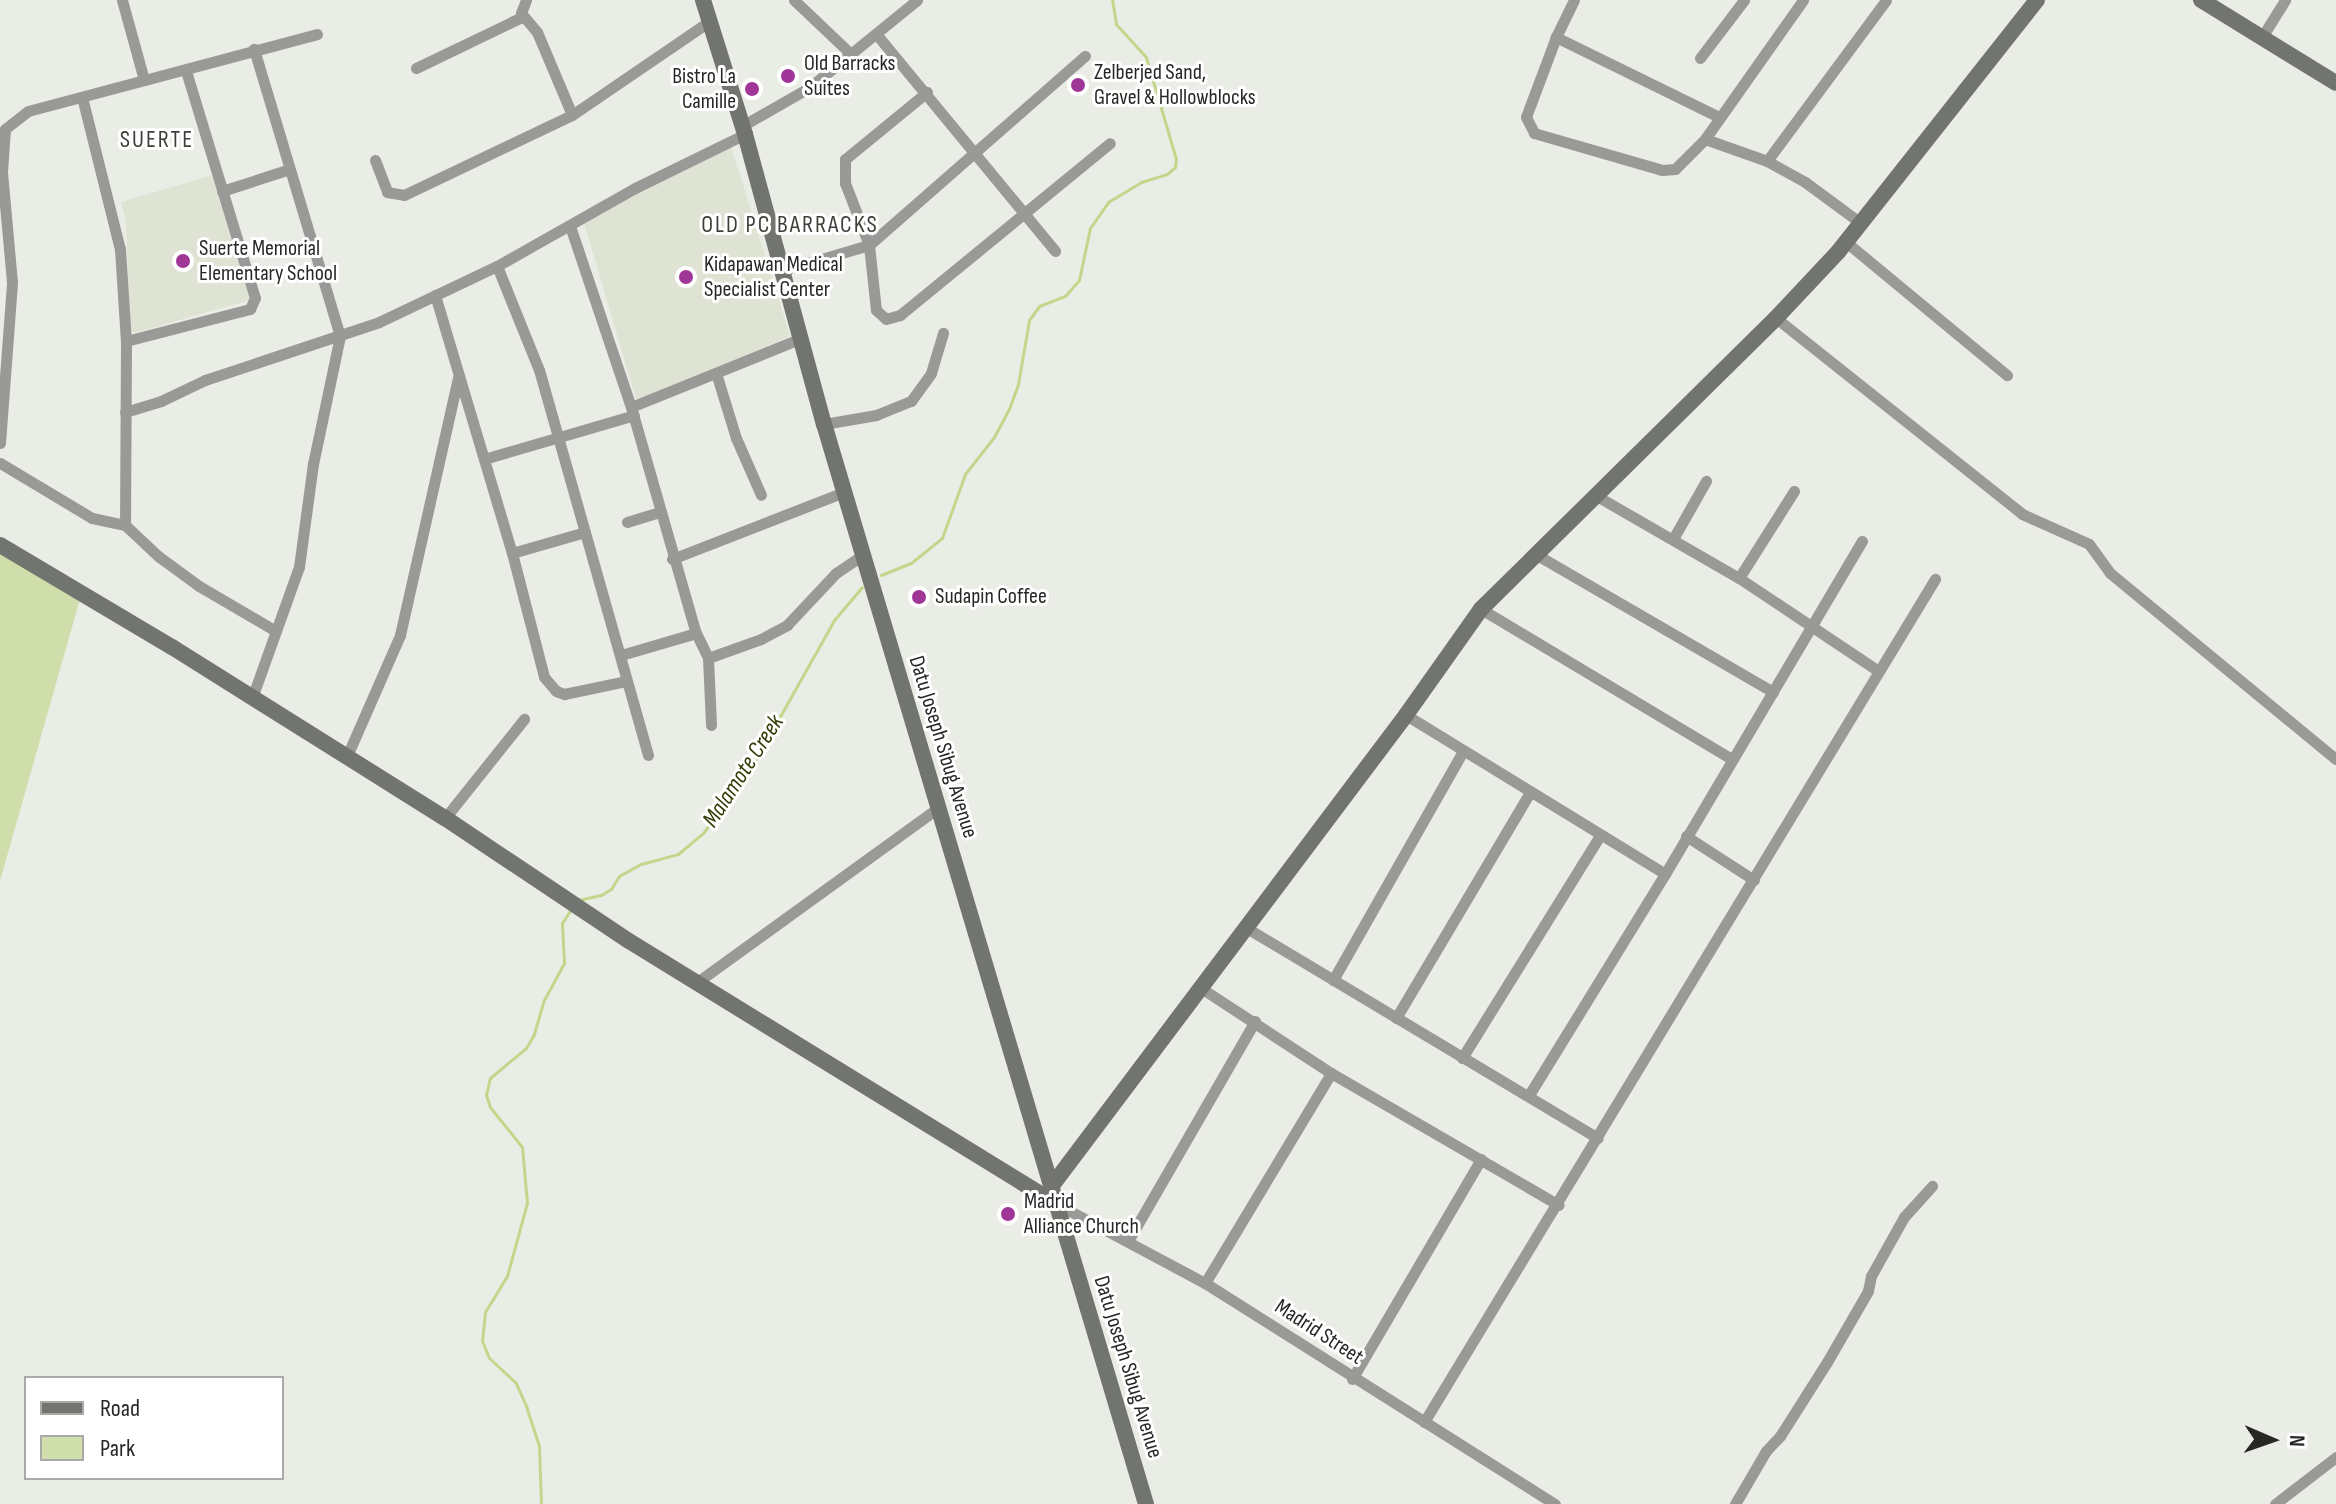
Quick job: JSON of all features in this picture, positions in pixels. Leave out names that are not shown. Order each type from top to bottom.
[{"type":"street","points":[[122,0],[144,80]]},
{"type":"street","points":[[526,0],[520,9],[522,17],[537,32],[572,115]]},
{"type":"street","name":"Datu Joseph Sibug Avenue","points":[[703,0],[744,130],[799,339],[844,492],[1146,1504]]},
{"type":"street","points":[[794,0],[851,54]]},
{"type":"street","points":[[1574,0],[1529,103],[1527,124],[1534,133],[1669,171],[1705,139],[1803,0]]},
{"type":"street","points":[[1700,58],[1744,0]]},
{"type":"street","points":[[1767,161],[1886,0]]},
{"type":"street","points":[[0,545],[347,756],[696,983],[1053,1195],[1245,927],[1406,715],[1481,609],[1776,318],[1846,242],[2037,0]]},
{"type":"street","points":[[2201,0],[2336,83]]},
{"type":"street","points":[[2262,37],[2285,0]]},
{"type":"street","points":[[125,412],[161,401],[205,380],[340,336],[497,266],[744,130],[810,87],[877,35],[914,1]]},
{"type":"street","points":[[416,68],[522,17]]},
{"type":"street","points":[[375,160],[387,192],[404,195],[572,115],[710,21]]},
{"type":"street","points":[[0,443],[12,282],[2,141],[5,129],[28,111],[317,34]]},
{"type":"street","points":[[877,35],[1055,251]]},
{"type":"street","points":[[1556,37],[1719,117]]},
{"type":"street","points":[[252,698],[299,567],[313,464],[340,336],[287,170],[254,49]]},
{"type":"street","points":[[781,271],[869,245],[1085,56]]},
{"type":"street","points":[[126,341],[250,309],[255,298],[186,71]]},
{"type":"street","points":[[927,92],[845,159],[845,183],[869,245],[876,310],[880,316],[893,319],[1110,143]]},
{"type":"street","points":[[82,97],[118,231],[126,341],[125,525]]},
{"type":"street","points":[[1705,139],[1767,161],[1805,182],[1862,224]]},
{"type":"street","points":[[222,191],[287,170]]},
{"type":"street","points":[[570,226],[632,411],[672,559],[696,633],[708,658],[711,725]]},
{"type":"street","points":[[1846,242],[2007,375]]},
{"type":"street","points":[[497,266],[539,370],[648,755]]},
{"type":"street","points":[[435,295],[512,553],[536,650],[549,684],[564,694],[626,681]]},
{"type":"street","points":[[1776,318],[2012,507],[2089,544],[2110,573],[2336,759]]},
{"type":"street","points":[[824,424],[876,415],[911,401],[931,373],[943,333]]},
{"type":"street","points":[[484,459],[632,411],[799,339]]},
{"type":"street","points":[[716,373],[736,438],[761,495]]},
{"type":"street","points":[[347,756],[400,635],[458,376]]},
{"type":"street","points":[[0,463],[92,518],[125,525],[158,556],[199,586],[274,630]]},
{"type":"street","points":[[1673,539],[1706,481]]},
{"type":"street","points":[[1739,578],[1794,491]]},
{"type":"street","points":[[672,559],[844,492]]},
{"type":"street","points":[[1595,495],[1739,578],[1877,670]]},
{"type":"street","points":[[627,522],[660,512]]},
{"type":"street","points":[[512,553],[585,532]]},
{"type":"street","points":[[1529,1095],[1665,874],[1862,541]]},
{"type":"street","points":[[708,658],[761,639],[787,625],[836,573],[863,555]]},
{"type":"street","points":[[1537,555],[1773,692]]},
{"type":"street","points":[[1424,1422],[1559,1205],[1877,670],[1935,579]]},
{"type":"street","points":[[1481,609],[1732,759]]},
{"type":"street","points":[[621,655],[696,633]]},
{"type":"street","points":[[1406,715],[1665,874]]},
{"type":"street","points":[[445,818],[524,719]]},
{"type":"street","points":[[1333,980],[1463,751]]},
{"type":"street","points":[[1396,1018],[1530,792]]},
{"type":"street","points":[[696,983],[938,808]]},
{"type":"street","points":[[1462,1058],[1600,835]]},
{"type":"street","points":[[1686,836],[1754,880]]},
{"type":"street","points":[[1245,927],[1598,1138]]},
{"type":"street","points":[[1201,988],[1331,1073],[1559,1205]]},
{"type":"street","points":[[1128,1241],[1255,1021]]},
{"type":"street","points":[[1205,1283],[1331,1073]]},
{"type":"street","points":[[1352,1379],[1481,1159]]},
{"type":"street","points":[[1735,1504],[1766,1451],[1780,1436],[1827,1362],[1868,1291],[1871,1276],[1904,1217],[1932,1186]]},
{"type":"street","name":"Madrid Street","points":[[1053,1195],[1205,1283],[1352,1379],[1555,1504]]},
{"type":"street","points":[[2275,1504],[2336,1457]]},
{"type":"shaded area","name":"Kidapawan Medical Specialist Center","points":[[731,146],[790,336],[637,403],[583,219]]},
{"type":"shaded area","name":"Suerte Memorial Elementary School","points":[[213,175],[250,300],[134,333],[130,329],[126,221],[121,202]]},
{"type":"green space","points":[[0,552],[80,599],[0,881]]},
{"type":"waterway","name":"Malamote Creek","points":[[881,575],[911,563],[942,538],[965,474],[994,437],[1009,409],[1018,384],[1029,320],[1039,306],[1065,296],[1079,280],[1090,228],[1108,202],[1141,182],[1167,174],[1175,167],[1176,159],[1146,57],[1116,24],[1112,0]]},
{"type":"waterway","name":"Malamote Creek","points":[[579,900],[601,895],[611,889],[619,876],[641,864],[678,854],[704,832],[755,761],[834,620],[862,587]]},
{"type":"waterway","name":"Malamote Creek","points":[[541,1504],[539,1446],[527,1408],[516,1383],[489,1358],[482,1341],[485,1312],[507,1276],[527,1203],[522,1147],[490,1107],[486,1095],[490,1078],[526,1048],[534,1034],[544,1000],[564,963],[562,923],[571,909]]},
{"type":"place","name":"Old Barracks Suites","points":[[788,76]]},
{"type":"place","name":"Zelberjed Sand, Gravel & Hollowblocks","points":[[1078,85]]},
{"type":"place","name":"Bistro La Camille","points":[[752,89]]},
{"type":"place","name":"Suerte Memorial Elementary School","points":[[183,261]]},
{"type":"place","name":"Kidapawan Medical Specialist Center","points":[[686,277]]},
{"type":"place","name":"Sudapin Coffee","points":[[919,597]]},
{"type":"place","name":"Madrid Alliance Church","points":[[1008,1214]]},
{"type":"district","name":"SUERTE","points":[[157,140]]},
{"type":"district","name":"OLD PC BARRACKS","points":[[790,225]]}]
